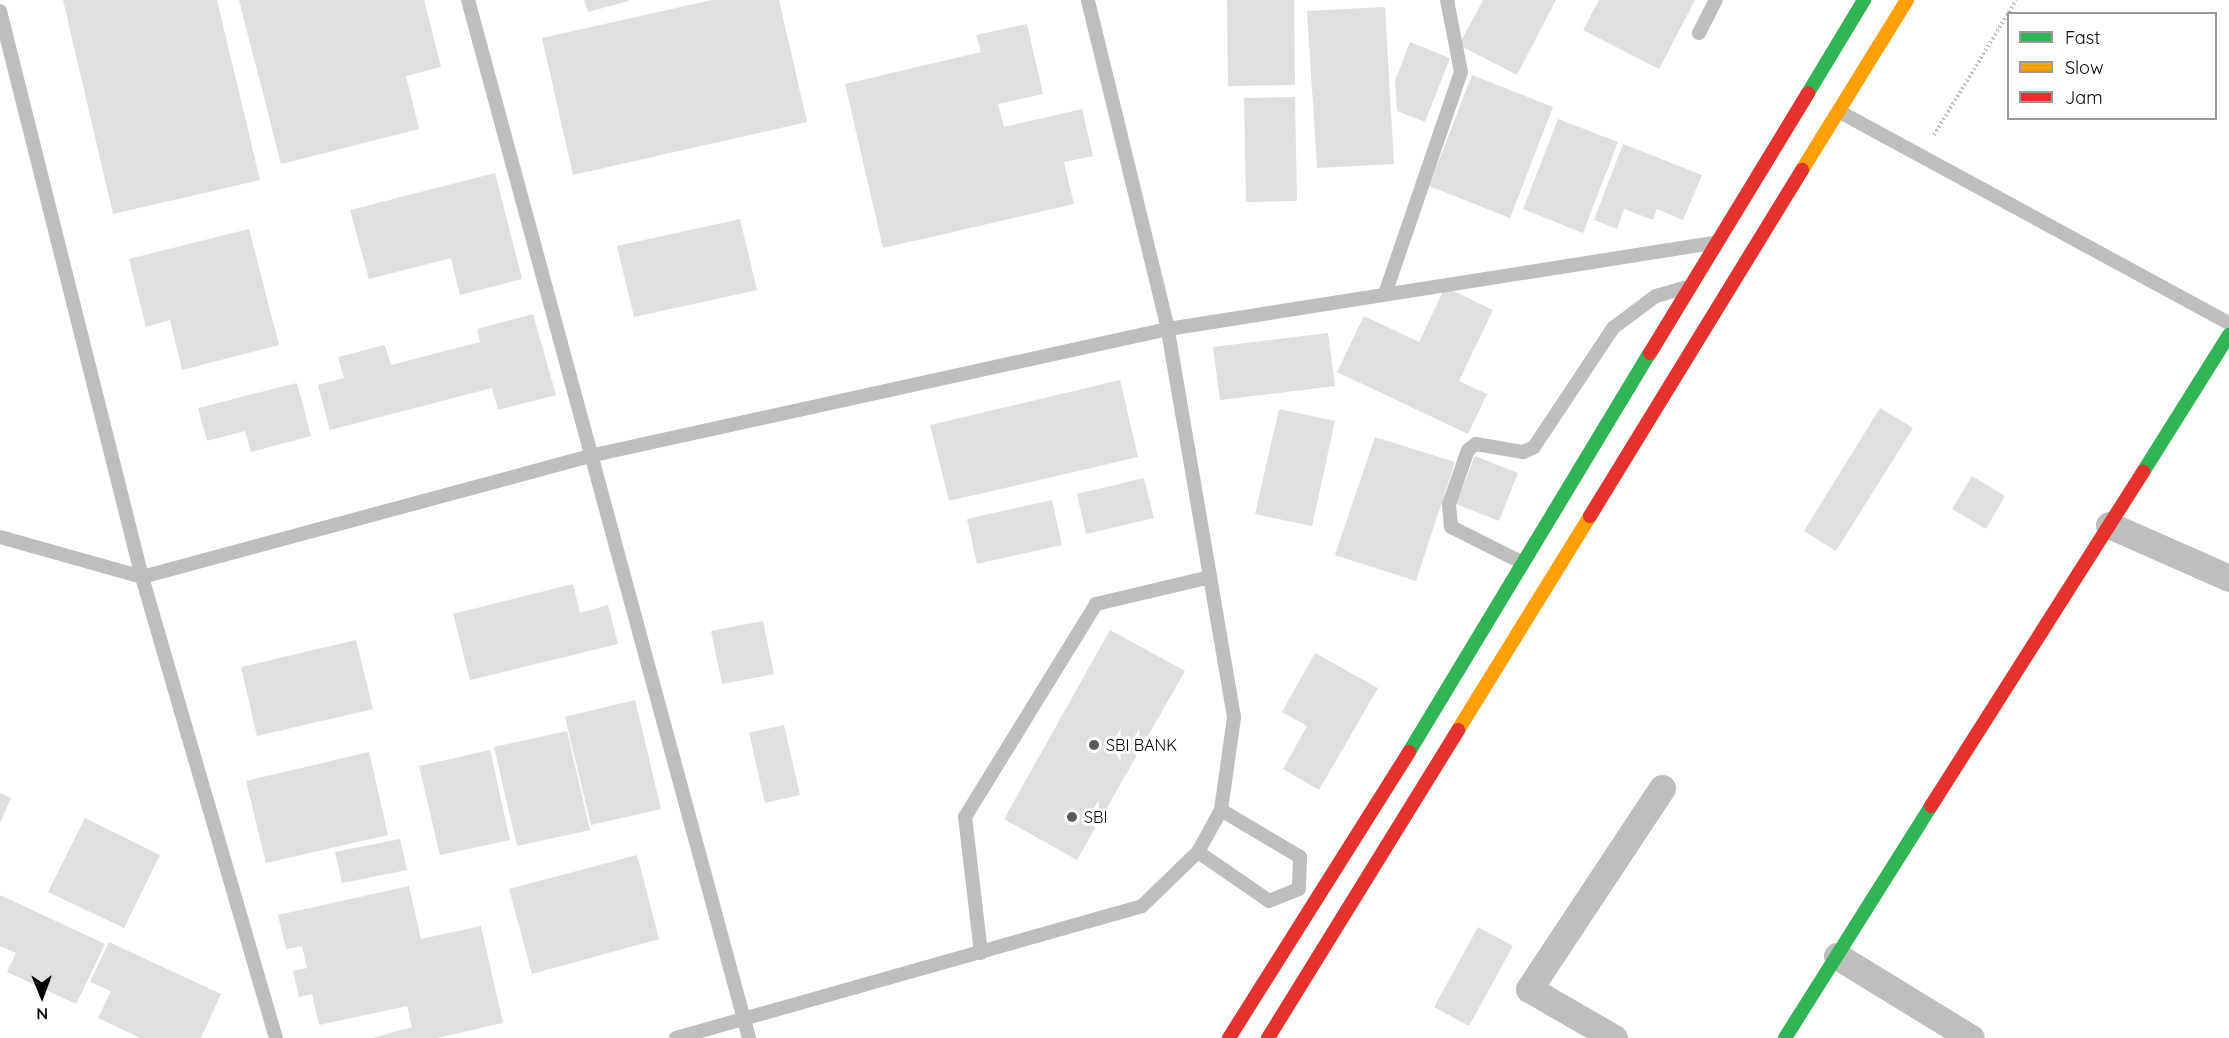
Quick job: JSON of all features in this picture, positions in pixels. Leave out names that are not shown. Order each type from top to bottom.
[{"type":"main road","points":[[1229,1038],[1319,900],[1521,562],[1721,242],[1864,0]]},
{"type":"main road","points":[[1268,1038],[1809,165],[1907,0]]},
{"type":"main road","points":[[1778,145],[1809,165]]},
{"type":"main road","points":[[1785,1038],[2229,335]]},
{"type":"street","points":[[2109,525],[2229,578]]},
{"type":"street","points":[[1614,1038],[1529,989],[1662,788]]},
{"type":"street","points":[[1837,956],[1971,1038]]},
{"type":"lane","points":[[468,0],[594,455],[747,1021],[749,1038]]},
{"type":"lane","points":[[676,1038],[747,1021],[1142,906],[1198,852],[1221,810],[1234,717],[1168,329],[1088,0]]},
{"type":"lane","points":[[1386,291],[1461,72],[1447,0]]},
{"type":"lane","points":[[1699,33],[1716,0]]},
{"type":"lane","points":[[0,11],[142,577],[276,1038]]},
{"type":"lane","points":[[1840,112],[2229,323]]},
{"type":"lane","points":[[0,537],[142,577],[594,455],[1168,329],[1386,291],[1721,242]]},
{"type":"lane","points":[[1521,562],[1451,526],[1449,504],[1467,450],[1476,444],[1523,452],[1534,447],[1613,328],[1656,296],[1694,285]]},
{"type":"lane","points":[[981,953],[964,817],[1096,604],[1210,577]]},
{"type":"lane","points":[[1221,810],[1300,857],[1299,889]]},
{"type":"lane","points":[[1198,852],[1269,901],[1299,889]]},
{"type":"lane","points":[[1299,889],[1345,916]]},
{"type":"path","points":[[1921,156],[2007,15]]},
{"type":"building","points":[[63,0],[217,0],[260,180],[113,214]]},
{"type":"building","points":[[239,0],[424,0],[441,67],[406,76],[419,129],[281,164]]},
{"type":"building","points":[[584,0],[629,0],[629,1],[588,12]]},
{"type":"building","points":[[712,0],[779,0],[807,122],[573,175],[542,38]]},
{"type":"building","points":[[1227,0],[1294,0],[1295,85],[1228,86]]},
{"type":"building","points":[[1483,0],[1556,0],[1517,75],[1459,45]]},
{"type":"building","points":[[1599,0],[1695,0],[1659,69],[1583,30]]},
{"type":"building","points":[[1385,7],[1394,164],[1317,168],[1307,11]]},
{"type":"building","points":[[1027,24],[1043,94],[998,104],[1004,127],[1082,109],[1093,156],[1064,162],[1074,204],[883,248],[845,84],[981,52],[976,35]]},
{"type":"building","points":[[1410,42],[1450,58],[1425,122],[1397,111],[1395,81]]},
{"type":"building","points":[[1472,75],[1553,107],[1510,218],[1429,186]]},
{"type":"building","points":[[1295,97],[1297,201],[1246,202],[1244,98]]},
{"type":"building","points":[[1558,119],[1618,142],[1583,233],[1523,209]]},
{"type":"building","points":[[1623,144],[1702,175],[1683,220],[1657,209],[1653,220],[1624,209],[1617,229],[1594,220]]},
{"type":"building","points":[[495,173],[522,279],[460,295],[451,258],[369,279],[350,210]]},
{"type":"building","points":[[740,219],[757,290],[634,317],[617,246]]},
{"type":"building","points":[[249,229],[279,345],[182,370],[170,320],[146,327],[129,259]]},
{"type":"building","points":[[1445,287],[1493,310],[1459,381],[1487,394],[1468,434],[1337,372],[1364,316],[1419,342]]},
{"type":"building","points":[[533,314],[556,395],[498,410],[492,388],[330,430],[318,385],[344,378],[338,357],[385,345],[391,365],[480,342],[477,329]]},
{"type":"building","points":[[1328,333],[1335,386],[1220,400],[1213,347]]},
{"type":"building","points":[[1120,380],[1138,457],[949,501],[930,425]]},
{"type":"building","points":[[297,383],[311,436],[251,452],[245,431],[207,441],[198,408]]},
{"type":"building","points":[[1880,408],[1913,428],[1836,551],[1804,531]]},
{"type":"building","points":[[1279,409],[1335,421],[1312,526],[1255,514]]},
{"type":"building","points":[[1375,437],[1455,462],[1416,581],[1335,555]]},
{"type":"building","points":[[1475,456],[1518,473],[1499,521],[1456,504]]},
{"type":"building","points":[[1972,476],[2005,496],[1986,529],[1952,509]]},
{"type":"building","points":[[1144,478],[1154,518],[1086,534],[1077,494]]},
{"type":"building","points":[[1052,500],[1062,545],[977,564],[967,519]]},
{"type":"building","points":[[573,584],[580,613],[608,605],[618,644],[470,680],[453,614]]},
{"type":"building","points":[[763,621],[774,674],[722,684],[711,631]]},
{"type":"building","name":"SBI BANK","points":[[1110,630],[1185,671],[1077,860],[1004,819]]},
{"type":"building","points":[[356,640],[373,709],[257,736],[241,667]]},
{"type":"building","points":[[1315,653],[1378,688],[1319,790],[1283,769],[1307,726],[1282,712]]},
{"type":"building","points":[[635,700],[661,809],[591,825],[565,717]]},
{"type":"building","points":[[784,725],[800,795],[765,803],[749,733]]},
{"type":"building","points":[[567,731],[590,830],[517,846],[494,747]]},
{"type":"building","points":[[490,750],[510,840],[440,855],[419,766]]},
{"type":"building","points":[[369,752],[388,835],[266,863],[246,781]]},
{"type":"building","points":[[0,793],[11,798],[0,823]]},
{"type":"building","points":[[85,818],[160,855],[124,928],[48,892]]},
{"type":"building","points":[[400,839],[407,870],[342,883],[335,852]]},
{"type":"building","points":[[637,855],[659,939],[532,974],[509,889]]},
{"type":"building","points":[[409,886],[421,939],[481,926],[503,1023],[437,1038],[372,1038],[412,1027],[407,1006],[319,1025],[312,994],[299,997],[293,971],[307,968],[302,946],[286,949],[278,915]]},
{"type":"building","points":[[0,895],[105,944],[76,1004],[7,972],[16,953],[0,946]]},
{"type":"building","points":[[1478,927],[1513,946],[1469,1026],[1434,1007]]},
{"type":"building","points":[[109,942],[221,994],[201,1038],[140,1038],[98,1018],[111,991],[90,982]]},
{"type":"traffic: fast","points":[[1808,93],[1864,0]]},
{"type":"traffic: fast","points":[[2143,472],[2229,335]]},
{"type":"traffic: fast","points":[[1409,752],[1650,353]]},
{"type":"traffic: fast","points":[[1785,1038],[1931,806]]},
{"type":"traffic: slow","points":[[1802,170],[1907,0]]},
{"type":"traffic: slow","points":[[1458,730],[1590,516]]},
{"type":"traffic: jam","points":[[1650,353],[1808,93]]},
{"type":"traffic: jam","points":[[1590,516],[1802,170]]},
{"type":"traffic: jam","points":[[1931,806],[2143,472]]},
{"type":"traffic: jam","points":[[1268,1038],[1458,730]]},
{"type":"traffic: jam","points":[[1229,1038],[1409,752]]},
{"type":"place","name":"SBI BANK","points":[[1094,745]]},
{"type":"place","name":"SBI","points":[[1072,817]]}]
